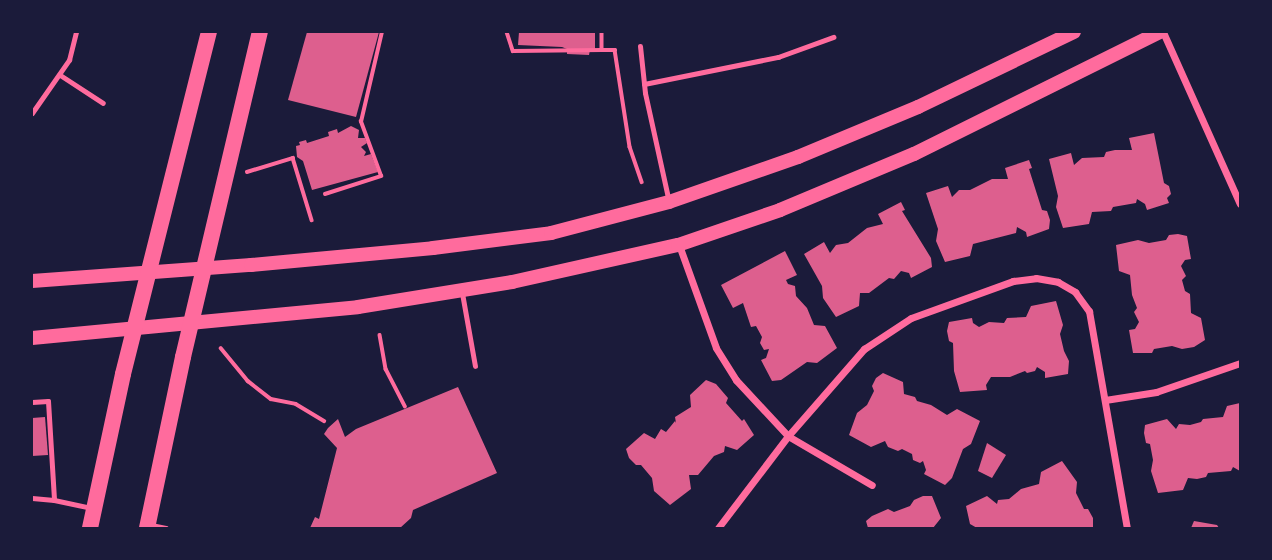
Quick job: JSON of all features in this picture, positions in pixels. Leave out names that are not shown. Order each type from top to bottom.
[{"type":"main road","points":[[90,528],[134,330],[209,32]]},
{"type":"main road","points":[[147,526],[191,324],[260,32]]},
{"type":"main road","points":[[32,281],[433,248],[551,233],[668,201],[798,157],[918,107],[1074,32]]},
{"type":"main road","points":[[32,338],[358,307],[586,268],[678,244],[779,210],[914,154],[1161,32]]},
{"type":"street","points":[[1161,32],[1241,204]]},
{"type":"street","points":[[678,244],[716,348],[736,380],[788,436],[872,485]]},
{"type":"street","points":[[718,528],[788,436],[864,349],[911,317],[1013,281],[1036,278],[1058,282],[1075,292],[1089,311],[1126,528]]},
{"type":"street","points":[[1105,400],[1156,392],[1241,363]]},
{"type":"lane","points":[[32,113],[69,60],[76,32]]},
{"type":"lane","points":[[644,83],[778,57],[833,37]]},
{"type":"lane","points":[[640,47],[644,83],[668,201]]},
{"type":"lane","points":[[60,75],[103,103]]},
{"type":"lane","points":[[462,291],[475,366]]},
{"type":"lane","points":[[32,402],[48,401],[54,500]]},
{"type":"lane","points":[[32,498],[94,509]]},
{"type":"lane","points":[[147,526],[166,528]]},
{"type":"path","points":[[325,194],[382,176],[361,122],[382,32]]},
{"type":"path","points":[[506,32],[513,51],[615,51],[630,147],[642,182]]},
{"type":"path","points":[[601,32],[603,50]]},
{"type":"path","points":[[247,172],[293,158],[312,219]]},
{"type":"path","points":[[380,335],[386,369],[405,406]]},
{"type":"path","points":[[221,348],[248,381],[271,399],[310,410],[324,421]]},
{"type":"building","points":[[307,32],[379,32],[356,117],[288,100]]},
{"type":"building","points":[[519,32],[595,32],[595,50],[590,50],[589,55],[567,54],[567,49],[562,47],[518,45]]},
{"type":"building","points":[[351,126],[359,130],[358,138],[365,138],[367,143],[361,147],[366,152],[364,156],[371,154],[378,172],[312,190],[303,161],[297,157],[296,146],[300,145],[299,142],[306,140],[307,143],[329,136],[328,132],[337,129],[338,133]]},
{"type":"building","points":[[1154,133],[1164,183],[1169,186],[1171,194],[1167,198],[1169,203],[1147,210],[1145,204],[1137,199],[1136,203],[1113,207],[1111,211],[1092,212],[1089,224],[1063,228],[1056,207],[1058,196],[1049,159],[1071,153],[1074,165],[1082,158],[1104,157],[1106,152],[1115,150],[1132,150],[1129,138]]},
{"type":"building","points":[[1029,160],[1032,168],[1029,169],[1042,210],[1047,211],[1050,220],[1049,229],[1027,237],[1026,232],[1017,227],[1016,233],[973,244],[970,256],[945,262],[936,241],[938,229],[926,193],[948,186],[952,197],[959,190],[970,190],[992,179],[1008,179],[1005,168]]},
{"type":"building","points":[[901,202],[905,210],[902,211],[931,258],[932,267],[911,278],[909,273],[901,271],[894,279],[889,278],[869,293],[860,293],[859,306],[836,317],[823,298],[822,286],[804,254],[824,242],[830,253],[836,245],[848,243],[867,228],[883,224],[878,214]]},
{"type":"building","points":[[1169,235],[1187,236],[1191,259],[1185,260],[1181,266],[1186,276],[1182,280],[1185,291],[1190,294],[1191,313],[1201,318],[1205,340],[1194,347],[1182,349],[1172,346],[1154,349],[1152,353],[1133,353],[1129,330],[1135,329],[1139,322],[1134,312],[1137,308],[1132,295],[1130,275],[1119,271],[1116,245],[1138,240],[1149,243],[1166,240]]},
{"type":"building","points":[[785,251],[797,275],[786,280],[788,284],[795,286],[796,296],[807,308],[814,325],[825,326],[837,348],[817,363],[807,362],[781,380],[772,381],[761,360],[766,358],[769,349],[764,350],[760,343],[762,337],[756,326],[751,327],[743,303],[733,308],[721,285]]},
{"type":"building","points":[[1056,301],[1063,325],[1060,334],[1069,361],[1068,374],[1045,378],[1045,372],[1037,367],[1035,371],[1025,371],[1010,377],[991,377],[986,385],[987,390],[960,392],[954,371],[953,343],[949,341],[947,331],[949,322],[972,318],[973,323],[979,327],[989,322],[1004,323],[1007,318],[1026,317],[1031,306]]},
{"type":"building","points":[[883,373],[903,382],[904,394],[915,397],[917,401],[931,405],[947,415],[957,409],[980,421],[971,444],[963,449],[952,478],[945,485],[924,474],[926,470],[923,461],[920,463],[913,460],[912,454],[888,447],[885,441],[871,447],[849,435],[857,413],[867,405],[874,391],[872,386],[876,378]]},
{"type":"building","points":[[706,380],[716,384],[728,398],[726,403],[742,421],[744,419],[754,435],[737,450],[725,446],[724,452],[714,456],[698,475],[689,475],[691,489],[670,505],[654,491],[652,478],[641,465],[636,465],[629,458],[626,449],[644,433],[655,439],[661,429],[666,432],[675,421],[676,423],[675,417],[691,407],[690,395]]},
{"type":"building","points":[[458,387],[497,473],[413,510],[411,518],[400,528],[310,528],[315,517],[319,519],[337,448],[324,434],[328,428],[338,419],[345,437],[356,429]]},
{"type":"building","points":[[1240,403],[1240,471],[1233,467],[1231,471],[1208,473],[1206,477],[1197,479],[1188,478],[1183,490],[1158,493],[1151,471],[1153,460],[1150,444],[1146,443],[1145,425],[1167,419],[1176,429],[1179,424],[1190,425],[1203,419],[1223,417],[1227,406]]},
{"type":"building","points":[[45,417],[48,455],[32,456],[32,418]]},
{"type":"building","points":[[987,443],[1006,455],[992,478],[978,471]]},
{"type":"building","points":[[1062,461],[1077,482],[1076,493],[1084,509],[1088,509],[1093,518],[1093,527],[977,528],[970,524],[966,506],[987,496],[997,504],[998,500],[1009,499],[1021,489],[1039,484],[1041,472]]},
{"type":"building","points":[[932,496],[941,518],[933,528],[868,528],[866,521],[872,516],[888,509],[894,512],[910,506],[914,500]]},
{"type":"building","points":[[1194,521],[1217,525],[1219,528],[1191,528]]}]
